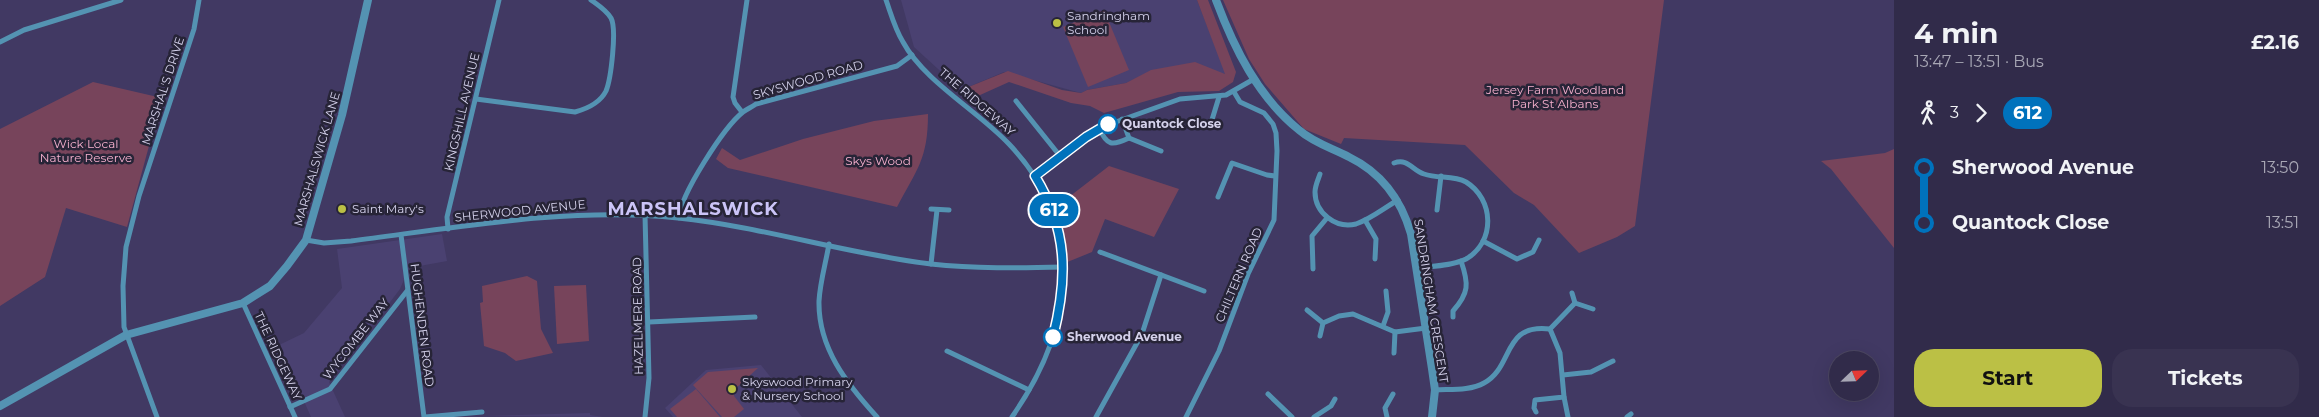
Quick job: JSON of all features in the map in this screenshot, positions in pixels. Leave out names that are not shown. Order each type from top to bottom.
[{"type":"street","points":[[0,42],[24,30],[121,0]]},
{"type":"street","name":"MARSHAL'S DRIVE","points":[[157,417],[126,335],[123,316],[126,247],[139,196],[194,29],[199,0]]},
{"type":"street","name":"MARSHALSWICK LANE","points":[[0,406],[126,335],[243,303],[270,286],[288,266],[306,240],[342,115],[368,0]]},
{"type":"street","name":"KINGSHILL AVENUE","points":[[448,228],[447,217],[499,0]]},
{"type":"street","points":[[476,99],[575,112],[585,109],[598,101],[606,91],[615,39],[612,19],[603,8],[591,0]]},
{"type":"street","points":[[742,112],[735,104],[734,97],[747,0]]},
{"type":"street","name":"THE RIDGEWAY","points":[[886,0],[902,40],[912,56],[937,82],[1009,144],[1035,176],[1054,212],[1061,241],[1064,281],[1059,313],[1053,339],[1029,390],[1012,417]]},
{"type":"street","name":"SANDRINGHAM CRESCENT","points":[[1216,0],[1236,48],[1254,79],[1297,129],[1311,140],[1351,157],[1372,170],[1387,184],[1398,200],[1405,214],[1411,234],[1417,268],[1435,390],[1432,417]]},
{"type":"street","name":"SKYSWOOD ROAD","points":[[678,218],[679,208],[684,196],[708,158],[742,112],[756,104],[897,66],[912,56]]},
{"type":"street","points":[[1035,176],[1099,128],[1122,118],[1180,99],[1219,97],[1234,92],[1254,79]]},
{"type":"street","name":"CHILTERN ROAD","points":[[1186,417],[1218,351],[1248,274],[1274,220],[1276,142],[1273,124],[1264,113],[1240,102],[1234,92]]},
{"type":"street","points":[[1211,124],[1219,97]]},
{"type":"street","points":[[1016,101],[1060,156]]},
{"type":"street","points":[[1122,118],[1129,138]]},
{"type":"street","points":[[1099,128],[1106,140],[1112,144],[1129,138],[1161,151]]},
{"type":"street","points":[[1218,197],[1232,163],[1267,175],[1276,176]]},
{"type":"street","points":[[1394,163],[1408,163],[1426,175],[1463,181],[1478,192],[1483,200],[1488,219],[1488,228],[1483,241],[1472,254],[1461,261],[1417,268]]},
{"type":"street","points":[[1320,174],[1315,194],[1318,206],[1327,218],[1342,224],[1355,224],[1365,220],[1398,200]]},
{"type":"street","points":[[1437,210],[1441,176]]},
{"type":"street","points":[[931,264],[934,209],[949,210]]},
{"type":"street","name":"SHERWOOD AVENUE","points":[[306,240],[333,243],[555,216],[592,214],[645,215],[726,224],[931,264],[989,268],[1063,267]]},
{"type":"street","name":"HAZELMERE ROAD","points":[[645,215],[649,322],[649,378],[645,417]]},
{"type":"street","points":[[1312,269],[1312,236],[1327,218]]},
{"type":"street","points":[[1365,220],[1376,239],[1375,260]]},
{"type":"street","name":"HUGHENDEN ROAD","points":[[401,235],[424,417]]},
{"type":"street","points":[[1483,241],[1517,259],[1533,252],[1539,240]]},
{"type":"street","points":[[829,244],[819,300],[820,326],[833,360],[854,390],[877,417]]},
{"type":"street","points":[[1100,252],[1161,276],[1204,290]]},
{"type":"street","points":[[1453,318],[1453,311],[1464,298],[1466,289],[1461,261]]},
{"type":"street","points":[[1096,417],[1142,334],[1161,276]]},
{"type":"street","name":"WYCOMBE WAY","points":[[290,407],[330,389],[407,291]]},
{"type":"street","points":[[1382,326],[1388,312],[1386,291]]},
{"type":"street","points":[[1572,293],[1576,303],[1593,310]]},
{"type":"street","name":"THE RIDGEWAY","points":[[243,303],[295,417]]},
{"type":"street","points":[[1435,390],[1484,384],[1498,370],[1511,343],[1519,336],[1534,330],[1550,330],[1576,303]]},
{"type":"street","points":[[1307,310],[1323,323]]},
{"type":"street","points":[[1323,323],[1339,316],[1353,314],[1395,332],[1426,328]]},
{"type":"street","points":[[649,322],[756,317]]},
{"type":"street","points":[[1320,336],[1323,323]]},
{"type":"street","points":[[1550,330],[1560,353],[1568,417]]},
{"type":"street","points":[[1394,353],[1395,332]]},
{"type":"street","points":[[948,351],[1029,390]]},
{"type":"street","points":[[953,361],[956,355]]},
{"type":"street","points":[[1563,375],[1591,372],[1613,361]]},
{"type":"street","points":[[1268,394],[1292,417]]},
{"type":"street","points":[[1387,417],[1385,408],[1393,394]]},
{"type":"street","points":[[1536,412],[1534,408],[1535,400],[1564,397]]},
{"type":"street","points":[[1314,417],[1331,406],[1335,399]]},
{"type":"street","points":[[424,417],[482,412]]},
{"type":"shaded area","name":"Sandringham School","points":[[901,0],[1197,0],[1226,74],[1163,69],[1151,71],[1126,83],[1087,90],[1081,93],[1004,72],[961,90],[914,47]]},
{"type":"shaded area","points":[[442,234],[447,261],[409,268],[400,289],[329,382],[345,417],[311,417],[279,345],[304,333],[342,288],[337,249]]},
{"type":"shaded area","name":"Skyswood Primary & Nursery School","points":[[761,365],[802,417],[673,417],[665,408],[706,370]]},
{"type":"shaded area","points":[[590,413],[590,415],[603,417],[484,416]]},
{"type":"green space","points":[[1197,0],[1208,0],[1236,72],[1233,82],[1219,91],[1178,92],[1104,113],[1090,106],[1071,103],[1009,82],[969,100],[961,90],[1008,71],[1062,90],[1081,93],[1087,90],[1126,83],[1151,70],[1195,62],[1225,74]]},
{"type":"green space","name":"Jersey Farm Woodland Park St Albans","points":[[1223,0],[1664,0],[1635,226],[1617,237],[1579,253],[1534,205],[1514,193],[1465,145],[1344,138],[1341,144],[1304,129],[1265,84],[1249,59]]},
{"type":"green space","points":[[1104,10],[1129,70],[1088,87],[1063,27]]},
{"type":"green space","name":"Wick Local Nature Reserve","points":[[93,82],[162,98],[127,227],[66,208],[45,277],[0,306],[0,129]]},
{"type":"green space","name":"Skys Wood","points":[[928,114],[926,142],[920,163],[897,207],[728,168],[716,159],[722,148],[740,160],[803,139],[874,121]]},
{"type":"green space","points":[[1894,149],[1894,248],[1831,169],[1821,161],[1885,153]]},
{"type":"green space","points":[[1109,166],[1179,189],[1154,237],[1105,219],[1092,252],[1065,263],[1056,207]]},
{"type":"green space","points":[[527,276],[537,281],[541,329],[553,353],[516,361],[505,353],[484,346],[480,303],[483,302],[482,286]]},
{"type":"green space","points":[[586,285],[589,341],[557,344],[554,286]]},
{"type":"green space","points":[[758,368],[734,390],[734,396],[744,409],[734,417],[722,417],[693,385],[708,372]]},
{"type":"green space","points":[[696,389],[720,417],[677,417],[670,409]]},
{"type":"bus line","name":"612","points":[[1053,337],[1064,281],[1063,258],[1054,212],[1050,201],[1035,176],[1086,137],[1108,124]]},
{"type":"place","name":"Sandringham School","points":[[1057,23]]},
{"type":"place","name":"Quantock Close","points":[[1108,124]]},
{"type":"place","name":"Saint Mary's","points":[[342,209]]},
{"type":"place","name":"Sherwood Avenue","points":[[1053,337]]},
{"type":"place","name":"Skyswood Primary & Nursery School","points":[[732,389]]},
{"type":"district","name":"MARSHALSWICK","points":[[693,209]]}]
